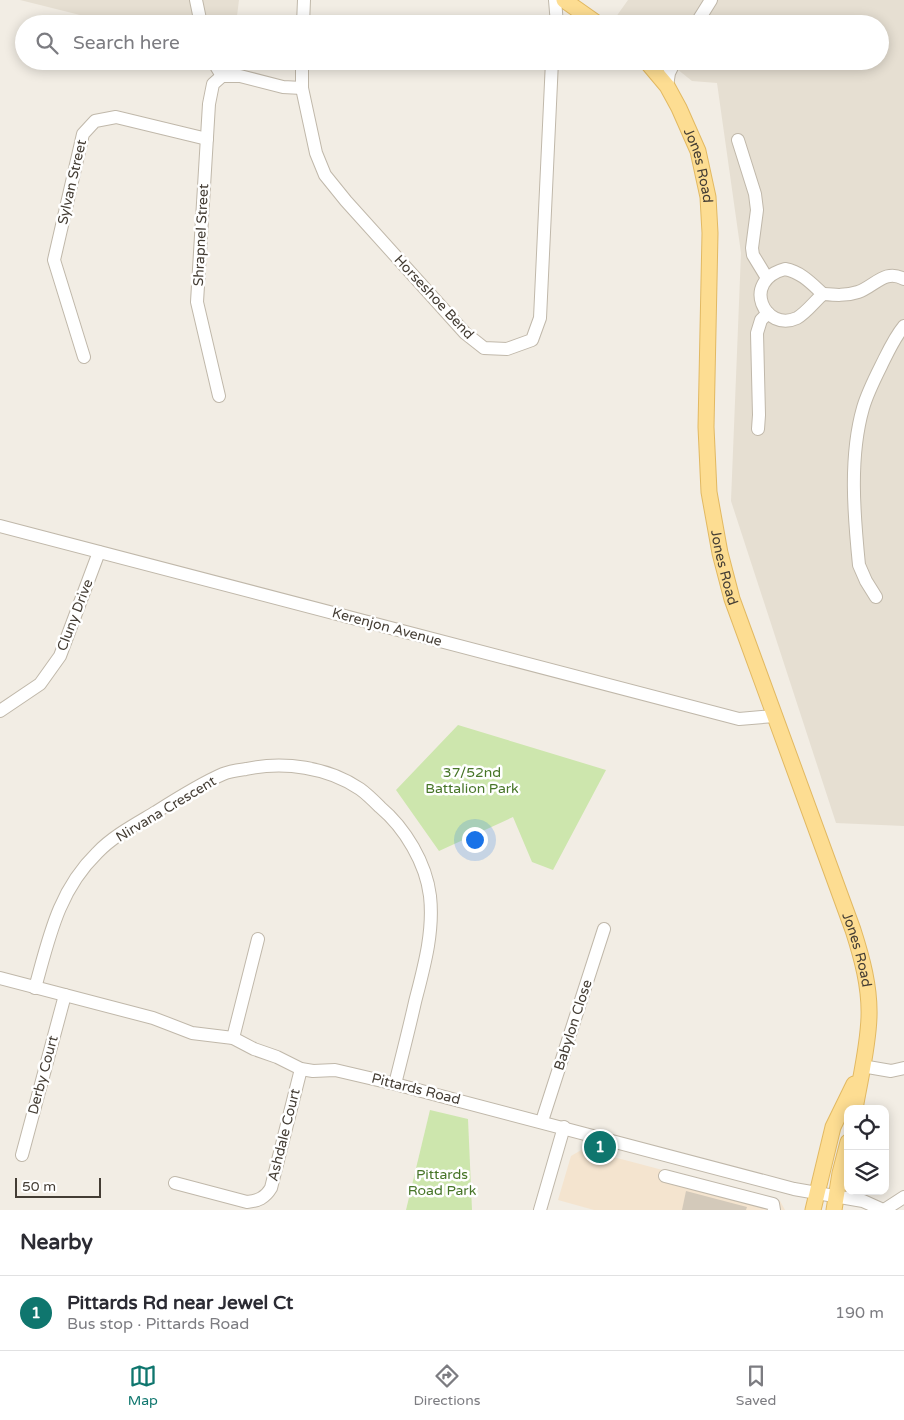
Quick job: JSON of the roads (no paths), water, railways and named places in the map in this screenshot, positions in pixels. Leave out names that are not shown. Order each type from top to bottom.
[{"type":"main road","points":[[564,0],[583,15]]},
{"type":"main road","name":"Jones Road","points":[[657,70],[679,108],[698,151],[708,197],[710,233],[706,427],[709,492],[720,553],[732,599],[861,956],[869,1012],[856,1105]]},
{"type":"main road","name":"Jones Road","points":[[813,1210],[833,1127],[862,1066]]},
{"type":"main road","points":[[835,1203],[846,1150]]},
{"type":"street","points":[[196,0],[199,15]]},
{"type":"street","points":[[303,15],[304,0]]},
{"type":"street","points":[[555,0],[556,15]]},
{"type":"street","points":[[702,15],[711,0]]},
{"type":"street","points":[[218,70],[222,76],[240,76],[283,87],[302,88]]},
{"type":"street","name":"Horseshoe Bend","points":[[302,70],[302,88],[316,153],[325,175],[346,201],[465,332],[484,348],[507,349],[532,340],[540,318],[552,70]]},
{"type":"street","points":[[666,86],[671,70]]},
{"type":"street","name":"Shrapnel Street","points":[[219,396],[197,302],[209,104],[213,84],[222,76]]},
{"type":"street","name":"Sylvan Street","points":[[84,357],[54,260],[83,134],[95,121],[116,118],[207,139]]},
{"type":"street","points":[[738,140],[756,202],[753,255],[767,278]]},
{"type":"street","points":[[823,294],[799,317],[779,320],[768,313],[761,302],[760,293],[762,285],[771,274],[785,270],[793,270],[802,275],[823,294],[849,295],[892,275],[904,279]]},
{"type":"street","points":[[758,429],[758,333],[761,320],[768,313]]},
{"type":"street","points":[[876,596],[866,581],[859,565],[855,453],[857,431],[871,386],[896,336],[904,326]]},
{"type":"street","name":"Kerenjon Avenue","points":[[0,526],[739,719],[774,716]]},
{"type":"street","name":"Cluny Drive","points":[[0,711],[40,684],[60,656],[99,552]]},
{"type":"street","name":"Nirvana Crescent","points":[[35,988],[58,910],[74,881],[97,853],[125,831],[174,800],[224,773],[261,766],[296,766],[327,773],[359,789],[390,814],[413,847],[430,894],[428,953],[395,1084]]},
{"type":"street","name":"Babylon Close","points":[[542,1121],[604,929]]},
{"type":"street","points":[[233,1038],[258,939]]},
{"type":"street","name":"Pittards Road","points":[[0,978],[153,1018],[192,1033],[233,1038],[254,1049],[301,1068],[313,1071],[335,1070],[395,1084],[542,1121],[794,1189],[817,1193],[835,1203],[863,1201],[884,1210]]},
{"type":"street","name":"Derby Court","points":[[22,1155],[65,995]]},
{"type":"street","points":[[862,1066],[891,1071],[904,1068]]},
{"type":"street","name":"Ashdale Court","points":[[175,1183],[246,1202],[258,1200],[267,1194],[272,1188],[301,1068]]},
{"type":"street","points":[[540,1210],[564,1127]]},
{"type":"street","points":[[665,1176],[773,1204],[774,1210]]},
{"type":"street","points":[[884,1210],[904,1197]]},
{"type":"place","name":"Pittards Rd near Jewel Ct","points":[[600,1147]]},
{"type":"park label","name":"37/52nd Battalion Park","points":[[472,780]]},
{"type":"park label","name":"Pittards Road Park","points":[[442,1182]]}]
